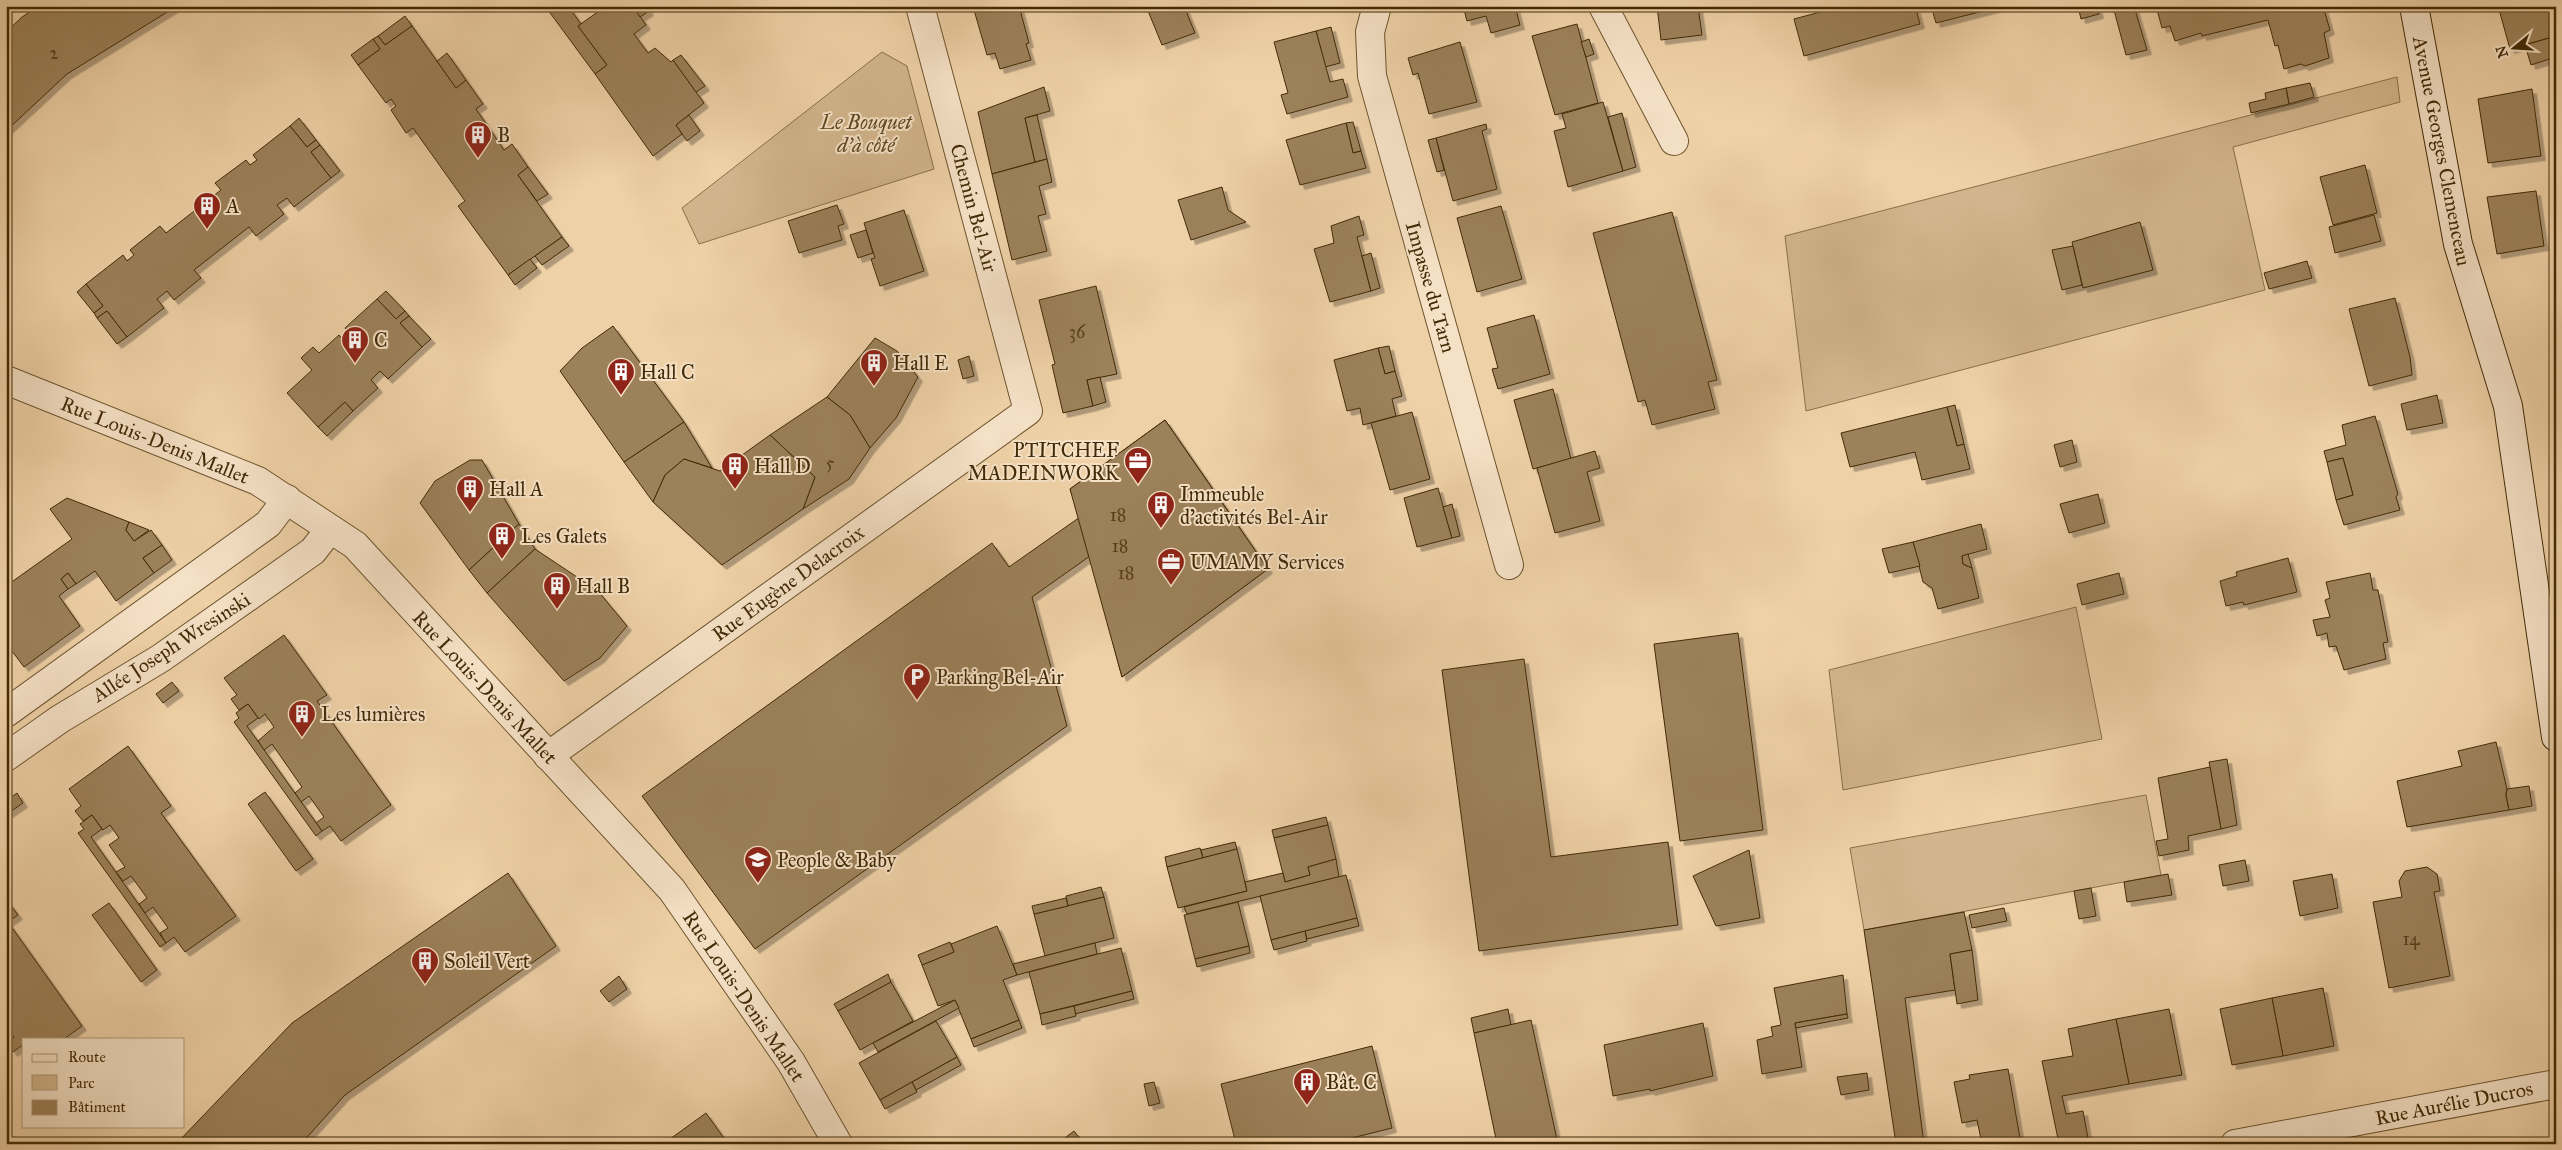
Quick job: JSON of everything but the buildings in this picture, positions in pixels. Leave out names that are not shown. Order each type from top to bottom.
[{"type":"street","name":"Chemin Bel-Air","points":[[920,6],[1028,410]]},
{"type":"street","name":"Impasse du Tarn","points":[[1377,6],[1370,32],[1372,76],[1509,565]]},
{"type":"street","points":[[1604,6],[1674,141]]},
{"type":"street","name":"Avenue Georges Clemenceau","points":[[2414,6],[2458,244],[2508,406],[2556,736]]},
{"type":"street","name":"Rue Louis-Denis Mallet","points":[[6,380],[258,481],[355,545],[672,890],[791,1062],[838,1144]]},
{"type":"street","name":"Rue Eugène Delacroix","points":[[548,756],[1028,410]]},
{"type":"street","name":"Allée Joseph Wresinski","points":[[6,713],[268,524],[287,499]]},
{"type":"street","name":"Allée Joseph Wresinski","points":[[6,757],[60,719],[161,658],[313,551],[330,529]]},
{"type":"street","name":"Rue Aurélie Ducros","points":[[2234,1144],[2556,1084]]},
{"type":"green space","name":"Le Bouquet d'à côté","points":[[882,52],[907,66],[934,169],[699,244],[682,208]]},
{"type":"green space","points":[[2397,77],[2400,102],[2233,147],[2265,290],[1806,411],[1785,236]]},
{"type":"green space","points":[[2076,607],[2102,739],[1843,790],[1829,670]]},
{"type":"green space","points":[[2146,795],[2161,875],[1864,930],[1850,848]]},
{"type":"place","name":"B","points":[[478,159]]},
{"type":"place","name":"A","points":[[207,230]]},
{"type":"place","name":"C","points":[[355,364]]},
{"type":"place","name":"Hall E","points":[[874,387]]},
{"type":"place","name":"Hall C","points":[[621,396]]},
{"type":"place","name":"PTITCHEF MADEINWORK","points":[[1138,485]]},
{"type":"place","name":"Hall D","points":[[735,490]]},
{"type":"place","name":"Hall A","points":[[470,513]]},
{"type":"place","name":"Immeuble d'activités Bel-Air","points":[[1161,529]]},
{"type":"place","name":"Les Galets","points":[[502,560]]},
{"type":"place","name":"UMAMY Services","points":[[1171,586]]},
{"type":"place","name":"Hall B","points":[[557,610]]},
{"type":"place","name":"Parking Bel-Air","points":[[917,701]]},
{"type":"place","name":"Les lumières","points":[[302,738]]},
{"type":"place","name":"People & Baby","points":[[758,884]]},
{"type":"place","name":"Soleil Vert","points":[[425,985]]},
{"type":"place","name":"Bât. C","points":[[1307,1106]]}]
